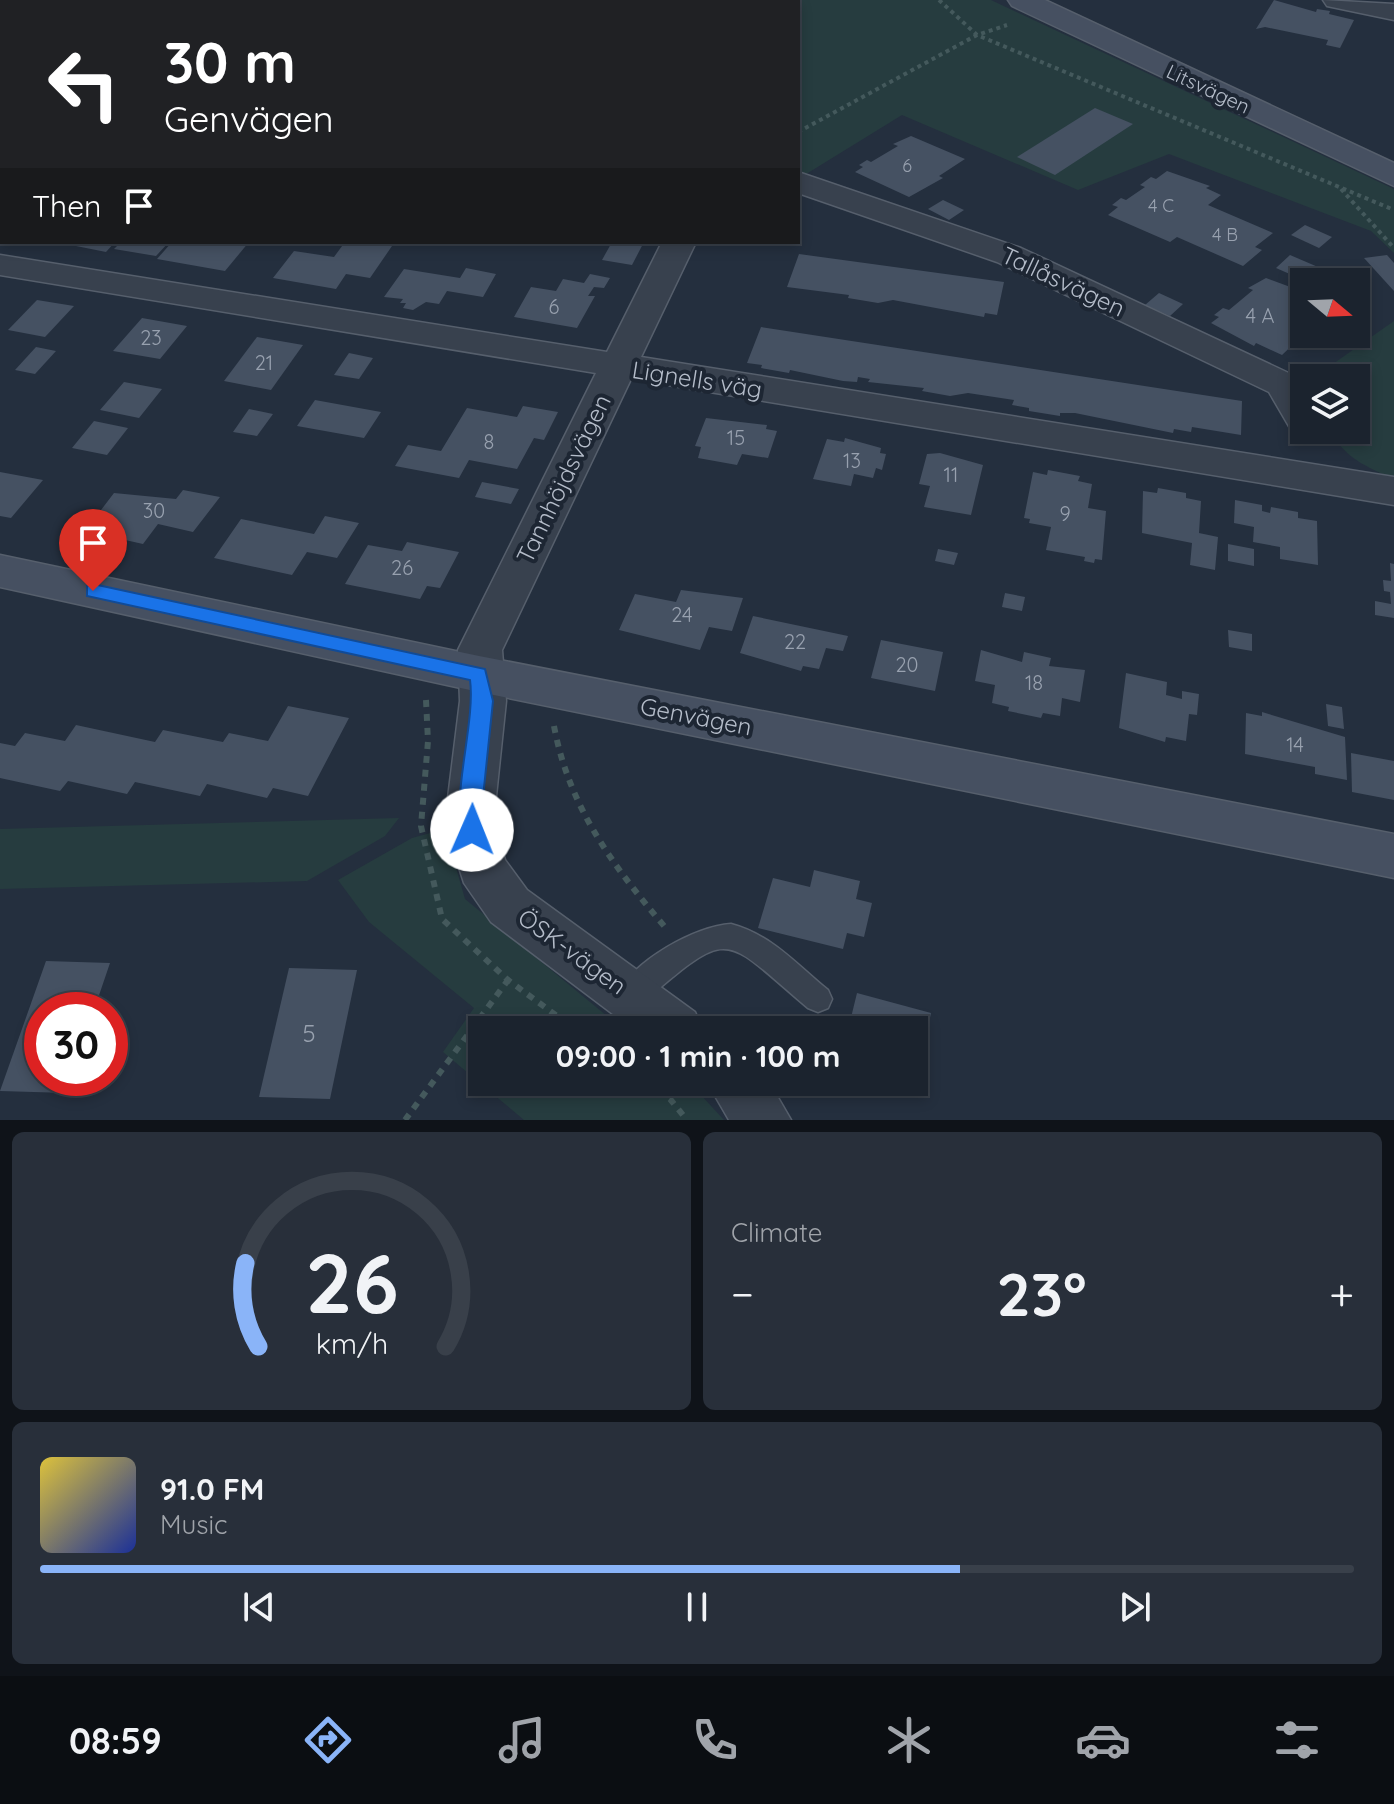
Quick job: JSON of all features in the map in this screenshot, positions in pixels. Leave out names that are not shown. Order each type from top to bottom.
[{"type":"street","points":[[1337,0],[1394,12]]},
{"type":"street","name":"Litsvägen","points":[[1034,6],[1394,176]]},
{"type":"street","name":"Tallåsvägen","points":[[800,183],[1009,255],[1282,384],[1290,393]]},
{"type":"street","name":"Tannhöjdsvägen","points":[[479,674],[480,650],[678,244]]},
{"type":"street","name":"Lignells väg","points":[[0,265],[617,368],[1394,491]]},
{"type":"street","points":[[1314,444],[1328,479]]},
{"type":"street","name":"Genvägen","points":[[0,571],[479,674],[1394,856]]},
{"type":"street","name":"ÖSK-vägen","points":[[479,674],[483,701],[471,806],[472,830],[482,868],[509,906],[658,1016]]},
{"type":"street","points":[[745,1096],[763,1120]]},
{"type":"lane","points":[[631,995],[692,946],[720,935],[747,940],[818,999]]},
{"type":"path","points":[[939,0],[977,35],[1394,210]]},
{"type":"path","points":[[800,131],[1034,6]]},
{"type":"path","points":[[1339,186],[1394,248]]},
{"type":"path","points":[[425,690],[428,741],[421,826],[442,919],[508,980],[557,1016]]},
{"type":"path","points":[[553,713],[565,781],[587,828],[610,863],[676,939],[670,965]]},
{"type":"path","points":[[405,1120],[508,980]]},
{"type":"path","points":[[666,1096],[687,1120]]},
{"type":"green space","points":[[800,0],[991,0],[1394,189],[1394,253],[1371,231],[1169,154],[1078,190],[902,115],[800,175]]},
{"type":"green space","points":[[1394,321],[1394,479],[1366,466],[1339,444],[1370,444],[1370,364],[1333,364],[1356,348],[1370,348],[1370,338]]},
{"type":"green space","points":[[399,818],[385,836],[307,881],[0,889],[0,829]]},
{"type":"green space","points":[[445,829],[465,899],[607,1016],[468,1016],[474,1008],[369,922],[338,880],[412,838]]},
{"type":"green space","points":[[468,1017],[468,1073],[443,1052]]},
{"type":"green space","points":[[495,1096],[702,1096],[724,1120],[524,1120]]},
{"type":"building","points":[[1274,0],[1316,12],[1317,9],[1330,11],[1329,14],[1354,20],[1340,48],[1326,45],[1328,40],[1265,27],[1256,29]]},
{"type":"building","points":[[1095,108],[1133,124],[1055,175],[1017,157]]},
{"type":"building","points":[[911,136],[965,159],[939,176],[943,178],[909,197],[855,172],[863,167],[859,165],[867,160],[871,162],[898,146],[893,144]]},
{"type":"building","points":[[1167,171],[1210,186],[1206,188],[1221,195],[1208,205],[1273,233],[1255,247],[1262,250],[1243,266],[1177,237],[1170,242],[1108,215],[1118,207],[1112,205],[1121,198],[1126,200],[1145,187],[1140,185],[1151,177],[1156,179]]},
{"type":"building","points":[[943,200],[964,210],[949,220],[928,209]]},
{"type":"building","points":[[1305,225],[1332,237],[1319,248],[1291,235]]},
{"type":"building","points":[[66,244],[113,244],[106,252]]},
{"type":"building","points":[[119,244],[167,244],[156,256],[114,249]]},
{"type":"building","points":[[170,244],[247,244],[225,271],[157,259]]},
{"type":"building","points":[[344,244],[392,246],[370,278],[346,274],[336,289],[273,278],[294,251],[334,257]]},
{"type":"building","points":[[611,244],[643,244],[632,265],[602,260]]},
{"type":"building","points":[[799,254],[1004,282],[997,315],[985,313],[984,317],[893,300],[878,303],[848,298],[849,295],[787,287]]},
{"type":"building","points":[[1290,255],[1320,268],[1290,268],[1290,274],[1276,268]]},
{"type":"building","points":[[1387,255],[1394,263],[1394,291],[1364,258]]},
{"type":"building","points":[[466,268],[496,274],[483,297],[447,291],[439,304],[426,302],[413,310],[403,308],[406,303],[400,303],[403,299],[384,297],[404,269],[460,278]]},
{"type":"building","points":[[590,274],[610,278],[604,288],[594,287],[588,296],[595,296],[577,328],[514,317],[531,287],[556,291],[563,279],[584,283]]},
{"type":"building","points":[[1266,278],[1290,287],[1290,347],[1282,355],[1256,343],[1254,346],[1211,323],[1219,317],[1214,315],[1223,308],[1229,310],[1253,290],[1248,288]]},
{"type":"building","points":[[1159,293],[1183,304],[1170,316],[1145,305]]},
{"type":"building","points":[[37,300],[74,306],[45,337],[8,330]]},
{"type":"building","points":[[142,318],[187,326],[160,359],[113,351]]},
{"type":"building","points":[[761,327],[1242,401],[1241,435],[1192,427],[1191,432],[1174,429],[1173,433],[1075,413],[1060,413],[1060,416],[1029,411],[1029,408],[1012,405],[1014,400],[968,393],[950,396],[922,391],[924,388],[868,382],[870,379],[858,377],[857,382],[843,381],[790,370],[789,373],[761,368],[762,365],[747,363]]},
{"type":"building","points":[[257,337],[303,345],[271,390],[224,381]]},
{"type":"building","points":[[36,347],[56,351],[35,374],[15,370]]},
{"type":"building","points":[[349,353],[373,358],[359,379],[334,375]]},
{"type":"building","points":[[124,382],[162,389],[139,418],[100,410]]},
{"type":"building","points":[[315,400],[381,412],[364,438],[297,426]]},
{"type":"building","points":[[523,406],[558,412],[544,440],[534,438],[517,469],[469,460],[459,478],[395,466],[408,445],[441,451],[467,408],[517,417]]},
{"type":"building","points":[[249,409],[273,414],[257,436],[233,432]]},
{"type":"building","points":[[706,418],[767,425],[766,429],[777,431],[768,458],[742,454],[737,465],[698,458],[701,447],[695,446]]},
{"type":"building","points":[[94,421],[128,428],[107,455],[72,448]]},
{"type":"building","points":[[845,438],[881,448],[880,453],[886,454],[882,470],[876,468],[873,478],[854,474],[851,486],[813,479],[827,439],[844,442]]},
{"type":"building","points":[[940,453],[983,465],[971,515],[924,507],[930,486],[919,484],[927,454]]},
{"type":"building","points":[[1048,470],[1080,476],[1078,481],[1092,484],[1088,508],[1106,511],[1102,560],[1095,559],[1094,563],[1084,561],[1085,557],[1046,550],[1051,527],[1029,523],[1030,519],[1024,518],[1033,472],[1047,475]]},
{"type":"building","points":[[0,472],[43,480],[11,518],[0,516]]},
{"type":"building","points":[[482,482],[519,489],[511,504],[475,497]]},
{"type":"building","points":[[1158,488],[1186,493],[1186,498],[1201,501],[1199,533],[1218,537],[1215,570],[1190,565],[1192,543],[1142,533],[1143,491],[1157,493]]},
{"type":"building","points":[[183,490],[220,497],[193,532],[158,524],[143,544],[85,531],[114,493],[176,499]]},
{"type":"building","points":[[1235,500],[1262,505],[1262,511],[1270,513],[1271,507],[1298,512],[1298,518],[1317,521],[1318,565],[1280,559],[1280,547],[1253,542],[1254,527],[1234,523]]},
{"type":"building","points":[[325,516],[359,523],[337,558],[307,552],[292,575],[214,558],[241,519],[314,534]]},
{"type":"building","points":[[407,542],[459,552],[440,588],[427,586],[420,599],[345,584],[368,545],[402,551]]},
{"type":"building","points":[[1228,544],[1254,549],[1254,566],[1228,561]]},
{"type":"building","points":[[938,549],[958,553],[954,565],[935,561]]},
{"type":"building","points":[[1390,563],[1394,564],[1394,618],[1375,615],[1375,601],[1391,604],[1390,592],[1384,591],[1383,580],[1391,581]]},
{"type":"building","points":[[681,590],[743,598],[732,631],[709,627],[700,650],[619,630],[635,594],[676,602]]},
{"type":"building","points":[[1005,593],[1025,597],[1022,611],[1002,607]]},
{"type":"building","points":[[753,616],[848,636],[843,651],[826,648],[819,669],[803,666],[801,671],[740,653]]},
{"type":"building","points":[[1228,630],[1252,634],[1252,651],[1229,647]]},
{"type":"building","points":[[881,640],[943,652],[935,691],[871,678]]},
{"type":"building","points":[[981,650],[1022,662],[1024,652],[1051,658],[1049,666],[1085,670],[1080,702],[1062,698],[1060,716],[1043,713],[1041,718],[1008,711],[1009,707],[992,703],[995,685],[975,681]]},
{"type":"building","points":[[1126,673],[1167,682],[1166,695],[1182,699],[1182,691],[1199,694],[1197,715],[1189,714],[1186,741],[1166,737],[1165,742],[1119,728]]},
{"type":"building","points":[[1326,704],[1342,707],[1344,729],[1328,726]]},
{"type":"building","points":[[288,706],[349,718],[308,796],[273,788],[267,798],[207,784],[200,796],[135,782],[127,794],[68,781],[60,791],[0,778],[0,743],[15,746],[25,733],[65,741],[76,725],[155,742],[163,730],[223,742],[229,733],[268,741]]},
{"type":"building","points":[[1262,712],[1345,737],[1347,780],[1315,774],[1315,767],[1245,754],[1246,713],[1262,716]]},
{"type":"building","points":[[1351,753],[1394,761],[1394,800],[1352,792]]},
{"type":"building","points":[[814,870],[860,881],[856,899],[872,903],[864,937],[847,933],[843,949],[758,928],[773,878],[810,887]]},
{"type":"building","points":[[46,961],[110,963],[100,992],[35,992]]},
{"type":"building","points":[[289,968],[357,970],[330,1099],[259,1097]]},
{"type":"building","points":[[857,993],[931,1013],[928,1027],[928,1016],[851,1016]]},
{"type":"building","points":[[24,1023],[24,1092],[0,1091]]},
{"type":"route","points":[[93,591],[479,674],[483,701],[471,806],[472,830]]}]
